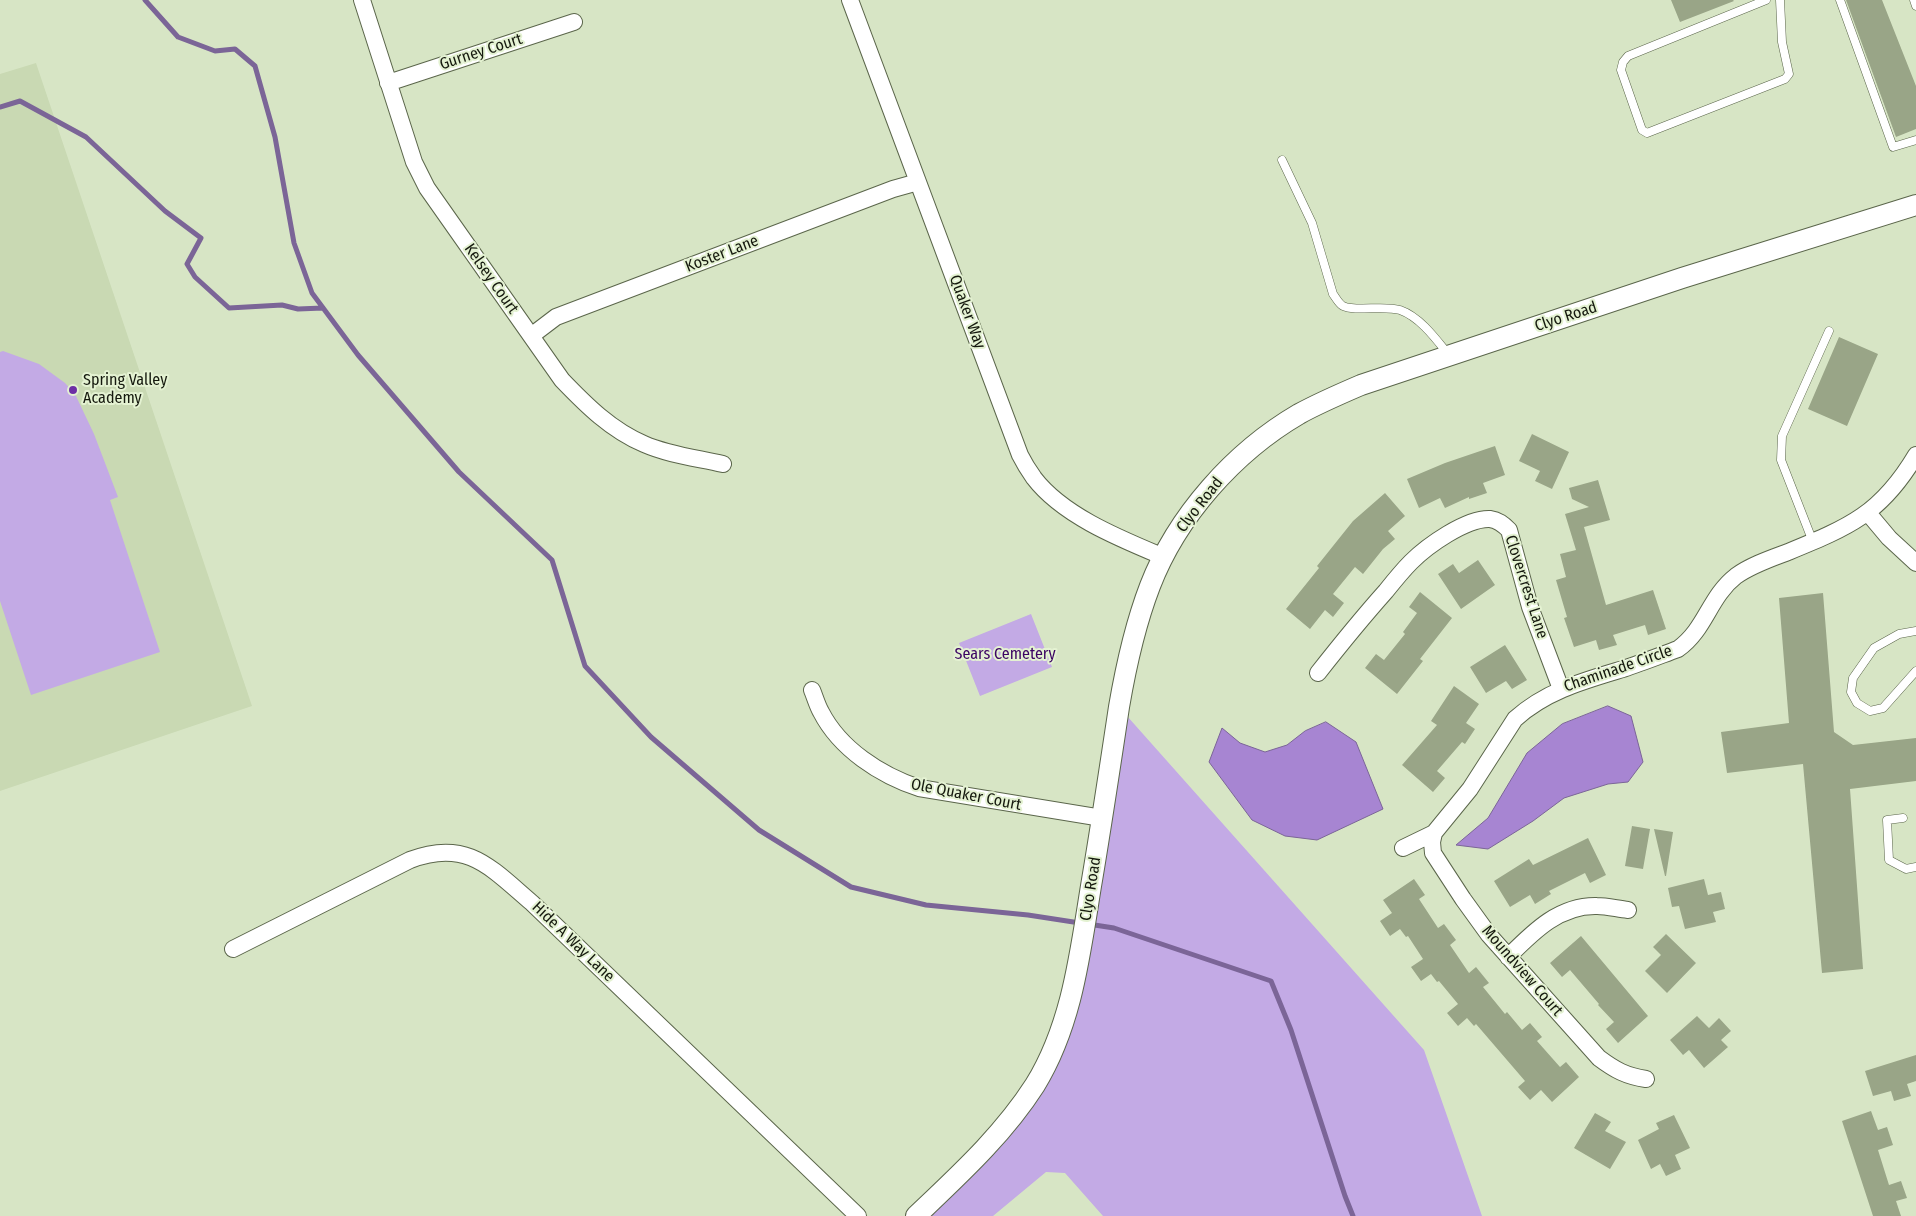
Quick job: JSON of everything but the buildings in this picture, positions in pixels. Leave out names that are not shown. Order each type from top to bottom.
[{"type":"street","name":"Kelsey Court","points":[[362,0],[414,162],[427,188],[562,380],[588,408],[618,431],[644,444],[668,452],[723,464]]},
{"type":"street","name":"Quaker Way","points":[[850,0],[1020,455],[1034,478],[1060,503],[1079,516],[1130,543],[1164,557]]},
{"type":"street","name":"Gurney Court","points":[[388,84],[574,22]]},
{"type":"street","name":"Koster Lane","points":[[531,336],[556,317],[893,189],[918,182]]},
{"type":"street","name":"Clyo Road","points":[[916,1216],[997,1136],[1018,1110],[1036,1083],[1055,1045],[1067,1011],[1079,963],[1126,666],[1137,625],[1150,585],[1164,557],[1181,528],[1201,500],[1225,472],[1266,436],[1298,414],[1329,398],[1682,278],[1916,204]]},
{"type":"street","name":"Chaminade Circle","points":[[1403,848],[1434,833],[1470,790],[1515,719],[1542,698],[1561,689],[1678,649],[1697,632],[1724,585],[1739,574],[1847,526],[1868,513],[1882,501],[1903,476],[1916,455]]},
{"type":"street","points":[[1868,513],[1889,538],[1916,563]]},
{"type":"street","name":"Clovercrest Lane","points":[[1318,673],[1410,562],[1428,547],[1455,530],[1471,523],[1488,519],[1504,524],[1509,530],[1530,607],[1561,689]]},
{"type":"street","name":"Ole Quaker Court","points":[[812,690],[820,711],[830,728],[843,742],[876,769],[899,782],[928,790],[1102,818]]},
{"type":"street","name":"Moundview Court","points":[[1434,833],[1432,842],[1433,853],[1463,900],[1489,935],[1599,1058],[1618,1072],[1630,1077],[1646,1079]]},
{"type":"street","name":"Hide A Way Lane","points":[[233,950],[410,860],[442,851],[476,858],[490,867],[532,903],[858,1216]]},
{"type":"street","points":[[1508,957],[1549,920],[1563,912],[1579,907],[1597,906],[1628,910]]},
{"type":"lane","points":[[1766,0],[1628,56],[1623,62],[1621,70],[1642,130],[1647,133],[1785,79],[1790,74],[1782,42],[1780,0]]},
{"type":"lane","points":[[1840,0],[1893,147],[1916,140]]},
{"type":"lane","points":[[1914,0],[1916,6]]},
{"type":"lane","points":[[1282,160],[1312,223],[1333,294],[1341,304],[1352,308],[1387,307],[1403,311],[1432,335],[1449,356]]},
{"type":"lane","points":[[1812,542],[1780,460],[1782,436],[1830,331]]},
{"type":"lane","points":[[1916,632],[1899,634],[1874,648],[1853,678],[1851,692],[1858,703],[1870,711],[1883,708],[1916,671]]},
{"type":"lane","points":[[1904,818],[1887,820],[1889,860],[1906,869],[1916,868]]},
{"type":"shaded area","name":"Spring Valley Academy","points":[[36,63],[252,706],[0,791],[0,74]]},
{"type":"shaded area","points":[[1608,706],[1631,716],[1643,762],[1628,782],[1608,784],[1564,798],[1533,821],[1488,849],[1456,845],[1488,818],[1527,753],[1562,724]]},
{"type":"shaded area","points":[[1326,722],[1356,742],[1383,809],[1317,840],[1285,836],[1252,820],[1209,762],[1222,728],[1240,743],[1265,752],[1287,745],[1305,731]]},
{"type":"green space","points":[[3,351],[39,364],[65,383],[75,394],[94,434],[118,497],[110,500],[160,652],[31,695],[0,601],[0,352]]},
{"type":"green space","name":"Sears Cemetery","points":[[1031,614],[1052,667],[980,696],[959,643]]},
{"type":"green space","points":[[1119,707],[1424,1050],[1482,1216],[1103,1216],[1065,1173],[1046,1172],[993,1216],[916,1216],[964,1170],[1055,1045]]},
{"type":"waterway","points":[[145,0],[178,37],[215,51],[235,49],[255,66],[275,137],[294,243],[312,293],[358,355],[459,472],[552,560],[585,666],[651,737],[759,830],[851,887],[926,905],[1028,915],[1080,923]]},
{"type":"waterway","points":[[0,107],[20,101],[86,137],[165,211],[201,238],[187,264],[195,277],[229,308],[282,305],[298,309],[323,308]]},
{"type":"waterway","points":[[1088,924],[1114,928],[1271,981],[1291,1030],[1353,1216]]},
{"type":"place","name":"Spring Valley Academy","points":[[73,390]]}]
